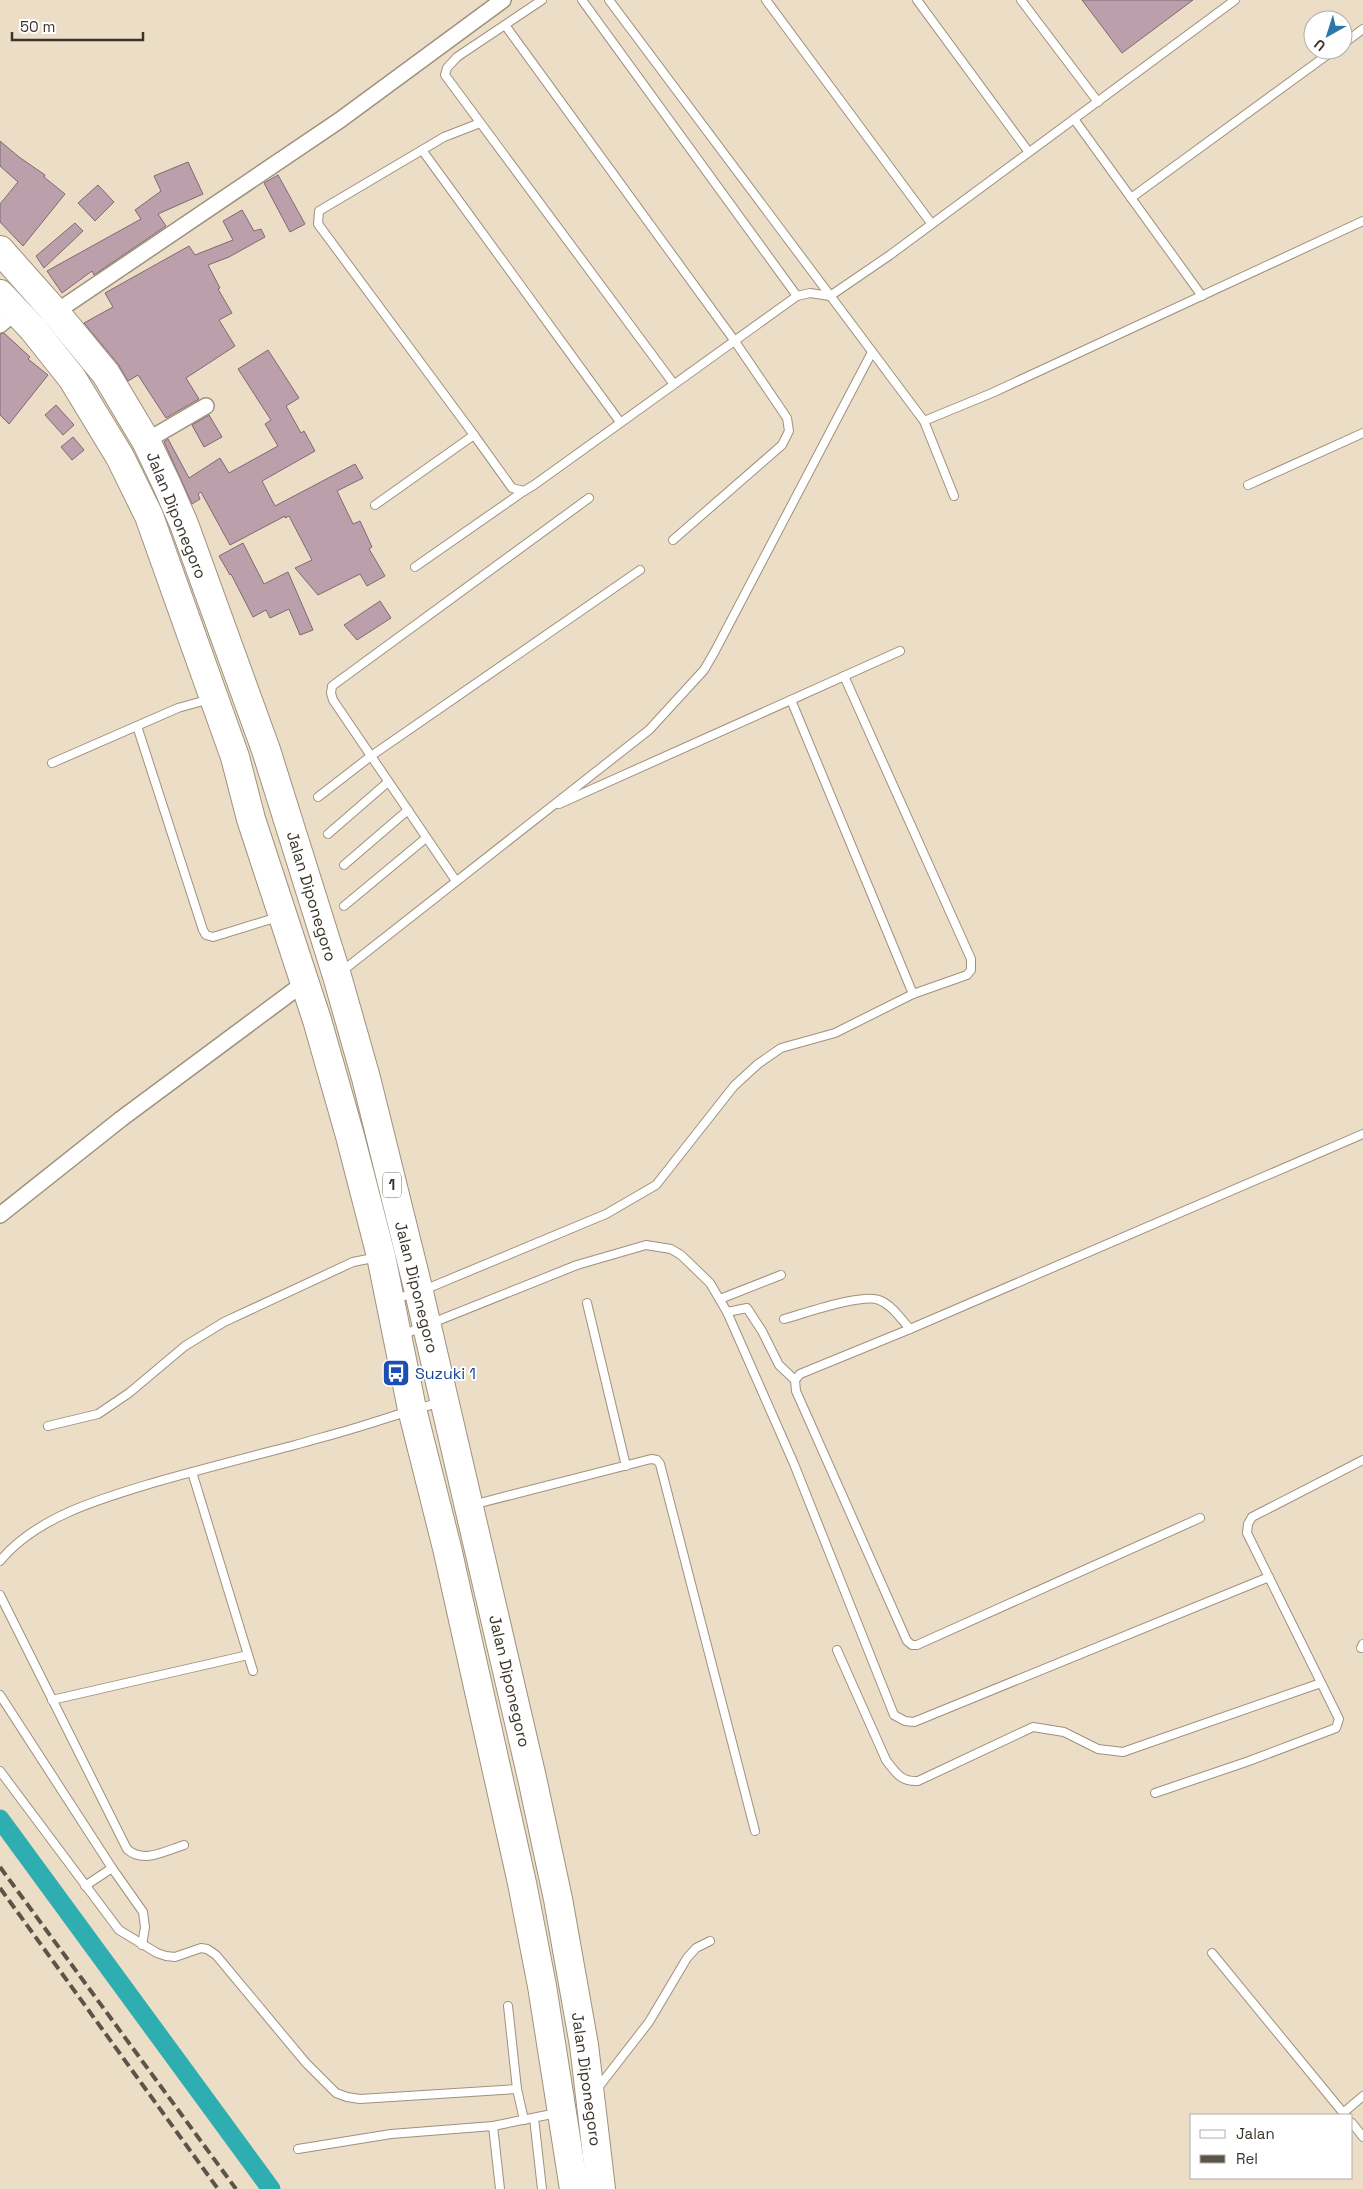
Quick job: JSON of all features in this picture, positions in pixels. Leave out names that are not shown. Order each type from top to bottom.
[{"type":"highway","name":"Jalan Diponegoro","points":[[0,250],[47,302],[106,374],[146,441],[184,524],[266,750],[366,1078],[427,1326],[544,1836],[584,2045],[601,2189]]},
{"type":"highway","name":"Jalan Diponegoro","points":[[12,315],[72,378],[120,457],[149,516],[235,757],[251,819],[284,915],[350,1136],[380,1256],[412,1409],[446,1548],[522,1883],[542,1986],[574,2189]]},
{"type":"highway","points":[[235,757],[266,750]]},
{"type":"street","points":[[12,315],[47,302],[340,120],[503,0]]},
{"type":"street","points":[[12,315],[47,302]]},
{"type":"street","points":[[146,441],[206,406]]},
{"type":"street","points":[[0,1214],[129,1114],[304,983]]},
{"type":"lane","points":[[542,0],[457,56],[447,68],[445,75],[673,384]]},
{"type":"lane","points":[[582,0],[797,296]]},
{"type":"lane","points":[[609,0],[924,420],[954,496]]},
{"type":"lane","points":[[766,0],[931,223]]},
{"type":"lane","points":[[917,0],[1028,151]]},
{"type":"lane","points":[[1021,0],[1098,102]]},
{"type":"lane","points":[[415,567],[797,296],[810,293],[830,296],[890,255],[1028,151],[1098,102],[1235,0]]},
{"type":"lane","points":[[506,25],[734,340],[787,418],[789,431],[782,445],[673,540]]},
{"type":"lane","points":[[1131,198],[1320,60]]},
{"type":"lane","points":[[1074,119],[1202,296]]},
{"type":"lane","points":[[480,123],[444,137],[319,211],[318,224],[512,488],[524,490]]},
{"type":"lane","points":[[422,150],[620,422]]},
{"type":"lane","points":[[924,420],[992,392],[1363,221]]},
{"type":"lane","points":[[336,976],[649,730],[704,670],[733,620],[872,352]]},
{"type":"lane","points":[[1248,485],[1363,434]]},
{"type":"lane","points":[[375,505],[474,435]]},
{"type":"lane","points":[[456,881],[333,700],[332,686],[589,498]]},
{"type":"lane","points":[[318,797],[371,756],[640,570]]},
{"type":"lane","points":[[548,808],[900,652]]},
{"type":"lane","points":[[390,1301],[419,1292],[606,1214],[656,1185],[734,1086],[758,1064],[781,1048],[835,1033],[913,994],[967,975],[971,970],[970,959],[844,676]]},
{"type":"lane","points":[[52,763],[178,708],[213,699]]},
{"type":"lane","points":[[791,700],[913,994]]},
{"type":"lane","points":[[137,726],[206,935],[213,937],[284,915]]},
{"type":"lane","points":[[328,834],[388,782]]},
{"type":"lane","points":[[344,864],[408,810]]},
{"type":"lane","points":[[344,906],[426,838]]},
{"type":"lane","points":[[795,1380],[800,1374],[910,1329],[1363,1134]]},
{"type":"lane","points":[[397,1337],[510,1290],[577,1265],[646,1245],[670,1249],[681,1255],[710,1283],[727,1312],[794,1464],[894,1715],[905,1721],[914,1722],[1269,1577]]},
{"type":"lane","points":[[48,1426],[98,1414],[129,1393],[186,1346],[224,1322],[353,1262],[380,1256]]},
{"type":"lane","points":[[720,1299],[781,1275]]},
{"type":"lane","points":[[784,1319],[859,1299],[877,1299],[889,1305],[910,1329]]},
{"type":"lane","points":[[587,1303],[626,1466]]},
{"type":"lane","points":[[727,1312],[747,1308],[780,1365],[795,1380],[800,1400],[907,1641],[912,1645],[917,1645],[1200,1518]]},
{"type":"lane","points":[[0,1561],[7,1552],[28,1536],[63,1514],[91,1502],[192,1472],[369,1424],[412,1409],[444,1402]]},
{"type":"lane","points":[[467,1506],[651,1459],[656,1460],[660,1464],[755,1832]]},
{"type":"lane","points":[[1154,1793],[1249,1761],[1336,1728],[1339,1719],[1247,1533],[1248,1524],[1252,1517],[1363,1460]]},
{"type":"lane","points":[[192,1472],[253,1671]]},
{"type":"lane","points":[[0,1595],[127,1848],[139,1857],[146,1857],[184,1845]]},
{"type":"lane","points":[[837,1650],[886,1760],[898,1776],[906,1781],[918,1781],[1033,1727],[1064,1732],[1098,1749],[1123,1752],[1321,1682]]},
{"type":"lane","points":[[52,1700],[248,1655]]},
{"type":"lane","points":[[0,1695],[112,1868],[143,1912],[145,1927],[142,1944]]},
{"type":"lane","points":[[0,1771],[119,1930],[157,1953],[175,1957],[201,1948],[208,1949],[216,1955],[306,2063],[336,2093],[360,2099],[517,2088]]},
{"type":"lane","points":[[85,1886],[112,1868]]},
{"type":"lane","points":[[591,2096],[649,2022],[686,1958],[696,1948],[710,1941]]},
{"type":"lane","points":[[1212,1953],[1344,2114],[1363,2096]]},
{"type":"lane","points":[[508,2006],[517,2088],[524,2120]]},
{"type":"lane","points":[[298,2149],[391,2134],[493,2126],[562,2113]]},
{"type":"lane","points":[[534,2118],[542,2189]]},
{"type":"lane","points":[[1353,2125],[1363,2137]]},
{"type":"lane","points":[[493,2126],[500,2189]]},
{"type":"building","points":[[1082,0],[1193,0],[1122,53]]},
{"type":"building","points":[[0,141],[45,175],[44,177],[65,194],[23,246],[0,222],[0,204],[18,182],[0,166]]},
{"type":"building","points":[[188,162],[203,194],[158,214],[166,226],[94,275],[92,271],[62,293],[47,271],[141,219],[135,210],[161,191],[154,176]]},
{"type":"building","points":[[278,175],[305,224],[290,232],[264,183]]},
{"type":"building","points":[[98,185],[114,202],[95,221],[78,203]]},
{"type":"building","points":[[242,210],[254,231],[261,229],[265,237],[229,257],[208,265],[220,288],[218,289],[232,313],[219,320],[235,346],[186,378],[199,399],[166,418],[138,375],[128,381],[118,364],[84,323],[113,307],[105,293],[189,246],[195,255],[233,240],[223,221]]},
{"type":"building","points":[[75,223],[83,231],[44,268],[36,256]]},
{"type":"building","points":[[4,333],[30,357],[28,359],[48,375],[9,424],[0,415],[0,334]]},
{"type":"building","points":[[268,350],[299,398],[286,406],[301,433],[304,431],[315,451],[262,481],[275,506],[355,464],[363,478],[337,491],[353,524],[360,521],[372,547],[369,549],[385,576],[367,586],[360,574],[318,595],[295,568],[312,560],[289,516],[285,518],[285,516],[230,545],[201,492],[198,494],[200,499],[192,504],[164,442],[168,439],[189,478],[220,458],[229,473],[278,446],[265,424],[271,420],[238,369]]},
{"type":"building","points":[[56,405],[74,425],[63,435],[45,415]]},
{"type":"building","points":[[209,415],[222,437],[204,447],[192,425]]},
{"type":"building","points":[[73,437],[84,450],[72,460],[61,447]]},
{"type":"building","points":[[243,543],[264,584],[288,572],[313,630],[300,635],[289,609],[270,618],[266,610],[253,617],[231,574],[219,556]]},
{"type":"building","points":[[380,601],[391,618],[357,640],[344,625]]},
{"type":"waterway","points":[[0,1819],[271,2189]]},
{"type":"railway","points":[[0,1867],[236,2189]]},
{"type":"railway","points":[[0,1888],[218,2189]]},
{"type":"place","name":"Suzuki 1","points":[[396,1373]]}]
